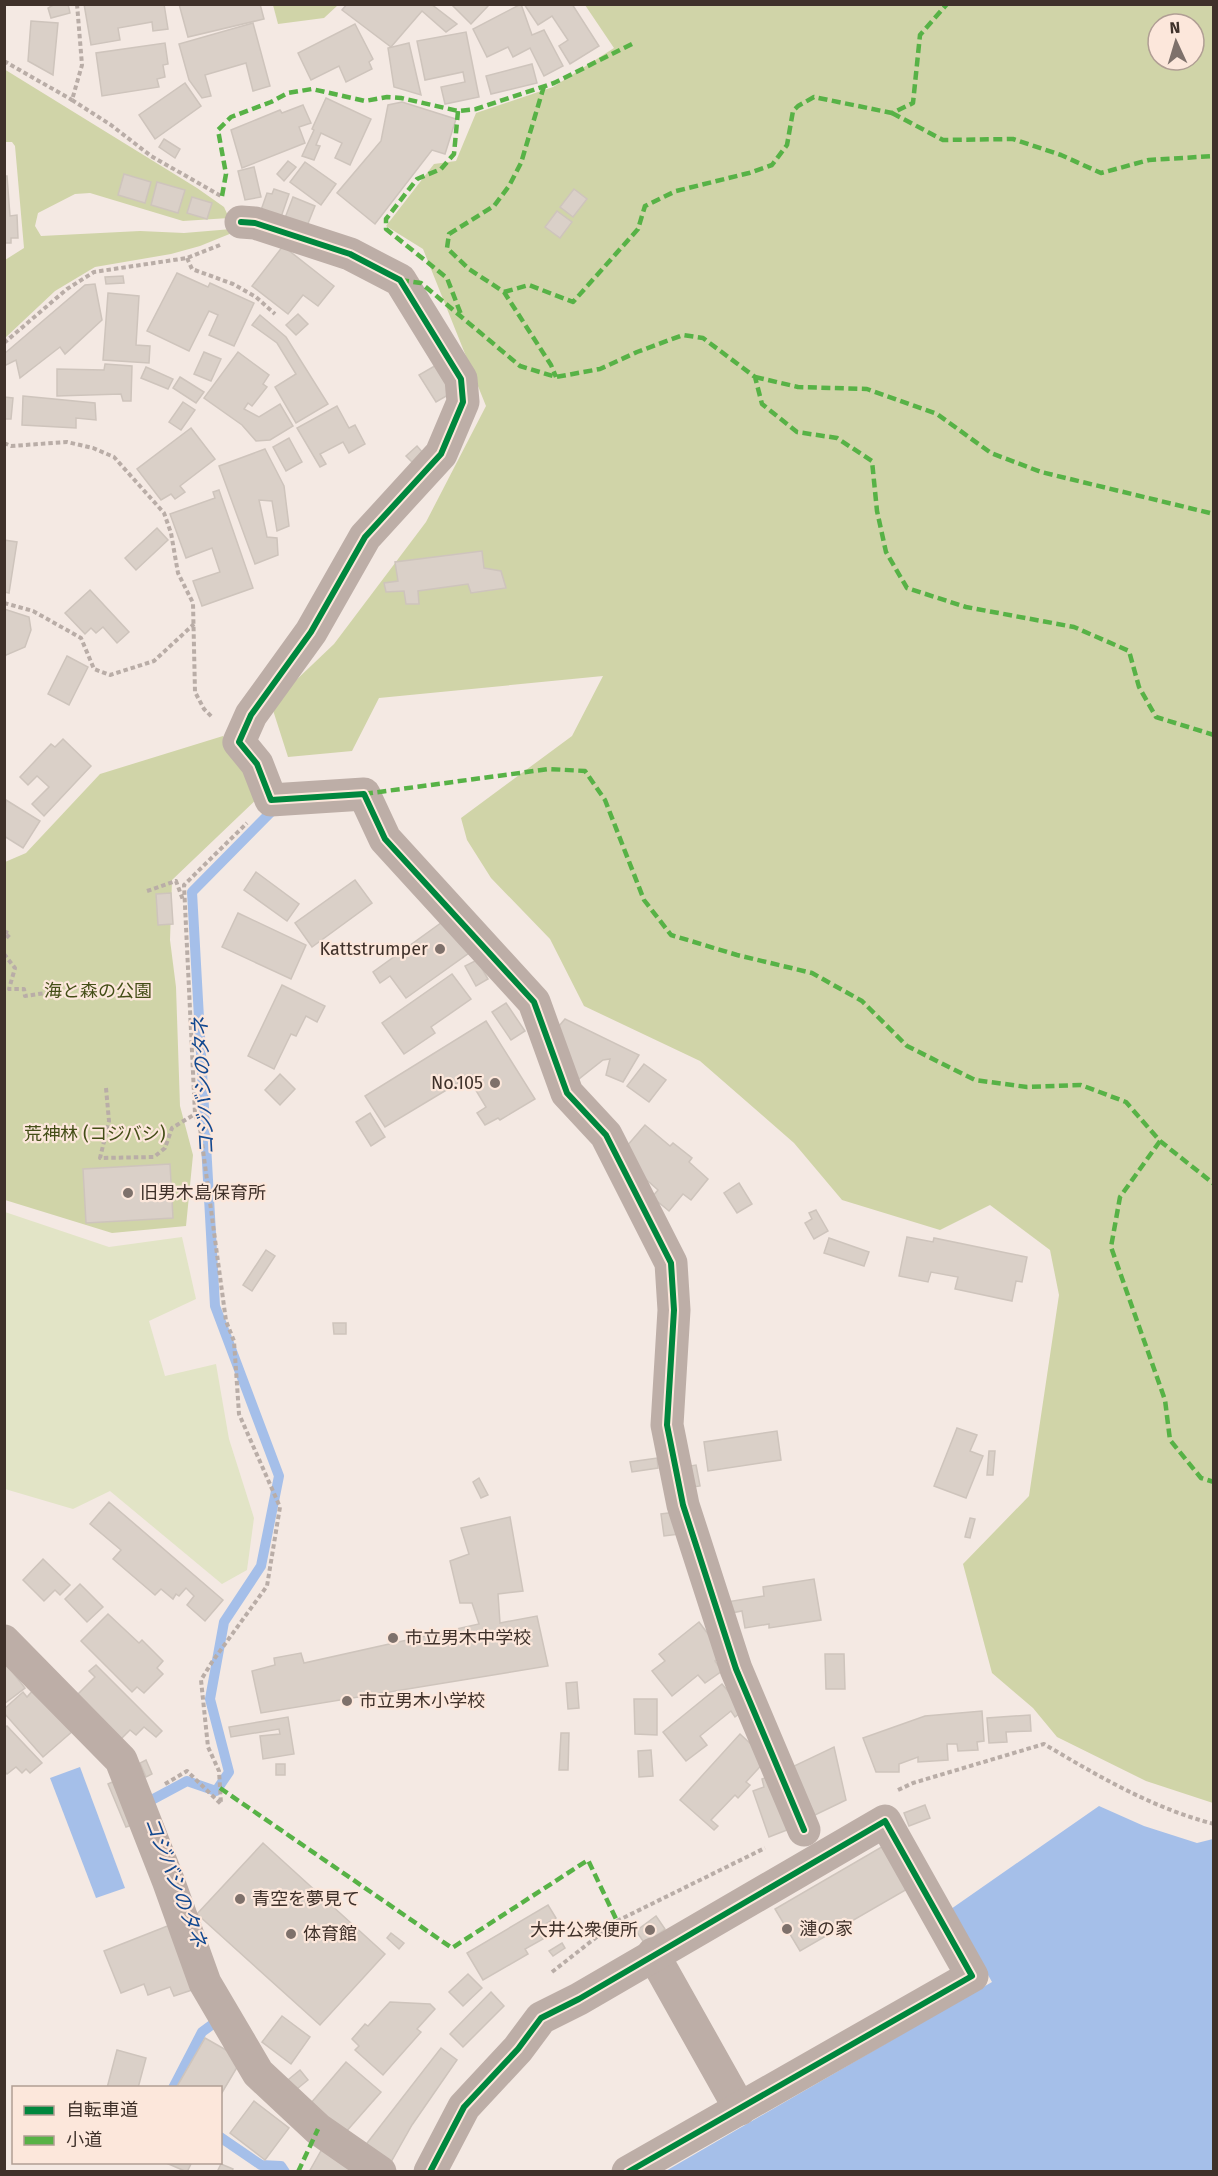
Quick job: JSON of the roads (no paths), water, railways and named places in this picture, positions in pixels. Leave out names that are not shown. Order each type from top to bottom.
[{"type":"street","points":[[241,222],[255,223],[350,254],[400,280],[461,379],[463,402],[441,454],[365,537],[311,632],[250,716],[239,742],[257,764],[271,800],[364,794],[385,839],[534,1002],[567,1093],[606,1135],[671,1263],[674,1310],[667,1425],[683,1505],[736,1669],[800,1832],[805,1867]]},
{"type":"street","points":[[4,1641],[122,1760],[205,1983],[258,2073],[318,2129],[380,2172]]},
{"type":"street","points":[[430,2172],[464,2108],[518,2049],[541,2018],[579,1999],[885,1821],[972,1976],[628,2172]]},
{"type":"street","points":[[653,1954],[740,2109]]},
{"type":"water","points":[[80,1767],[125,1888],[96,1898],[50,1778]]},
{"type":"water","points":[[1099,1806],[1144,1826],[1197,1843],[1213,1839],[1213,2171],[664,2172],[992,1982],[951,1909]]},
{"type":"waterway","name":"コジバシのタネ","points":[[148,1808],[146,1803],[187,1781],[216,1791],[229,1772],[210,1699],[224,1622],[261,1566],[279,1476],[215,1306],[192,892],[272,811],[269,804]]},
{"type":"waterway","name":"コジバシのタネ","points":[[174,2086],[202,2032],[221,2018]]},
{"type":"waterway","name":"コジバシのタネ","points":[[222,2138],[261,2165],[281,2166],[285,2172]]},
{"type":"place","name":"Kattstrumper","points":[[440,949]]},
{"type":"place","name":"No.105","points":[[495,1083]]},
{"type":"place","name":"旧男木島保育所","points":[[128,1193]]},
{"type":"place","name":"市立男木中学校","points":[[393,1638]]},
{"type":"place","name":"市立男木小学校","points":[[347,1701]]},
{"type":"place","name":"青空を夢見て","points":[[240,1899]]},
{"type":"place","name":"漣の家","points":[[787,1929]]},
{"type":"place","name":"大井公衆便所","points":[[650,1930]]},
{"type":"place","name":"体育館","points":[[291,1934]]},
{"type":"park label","name":"海と森の公園","points":[[98,991]]},
{"type":"park label","name":"荒神林 (コジバシ)","points":[[95,1134]]}]
